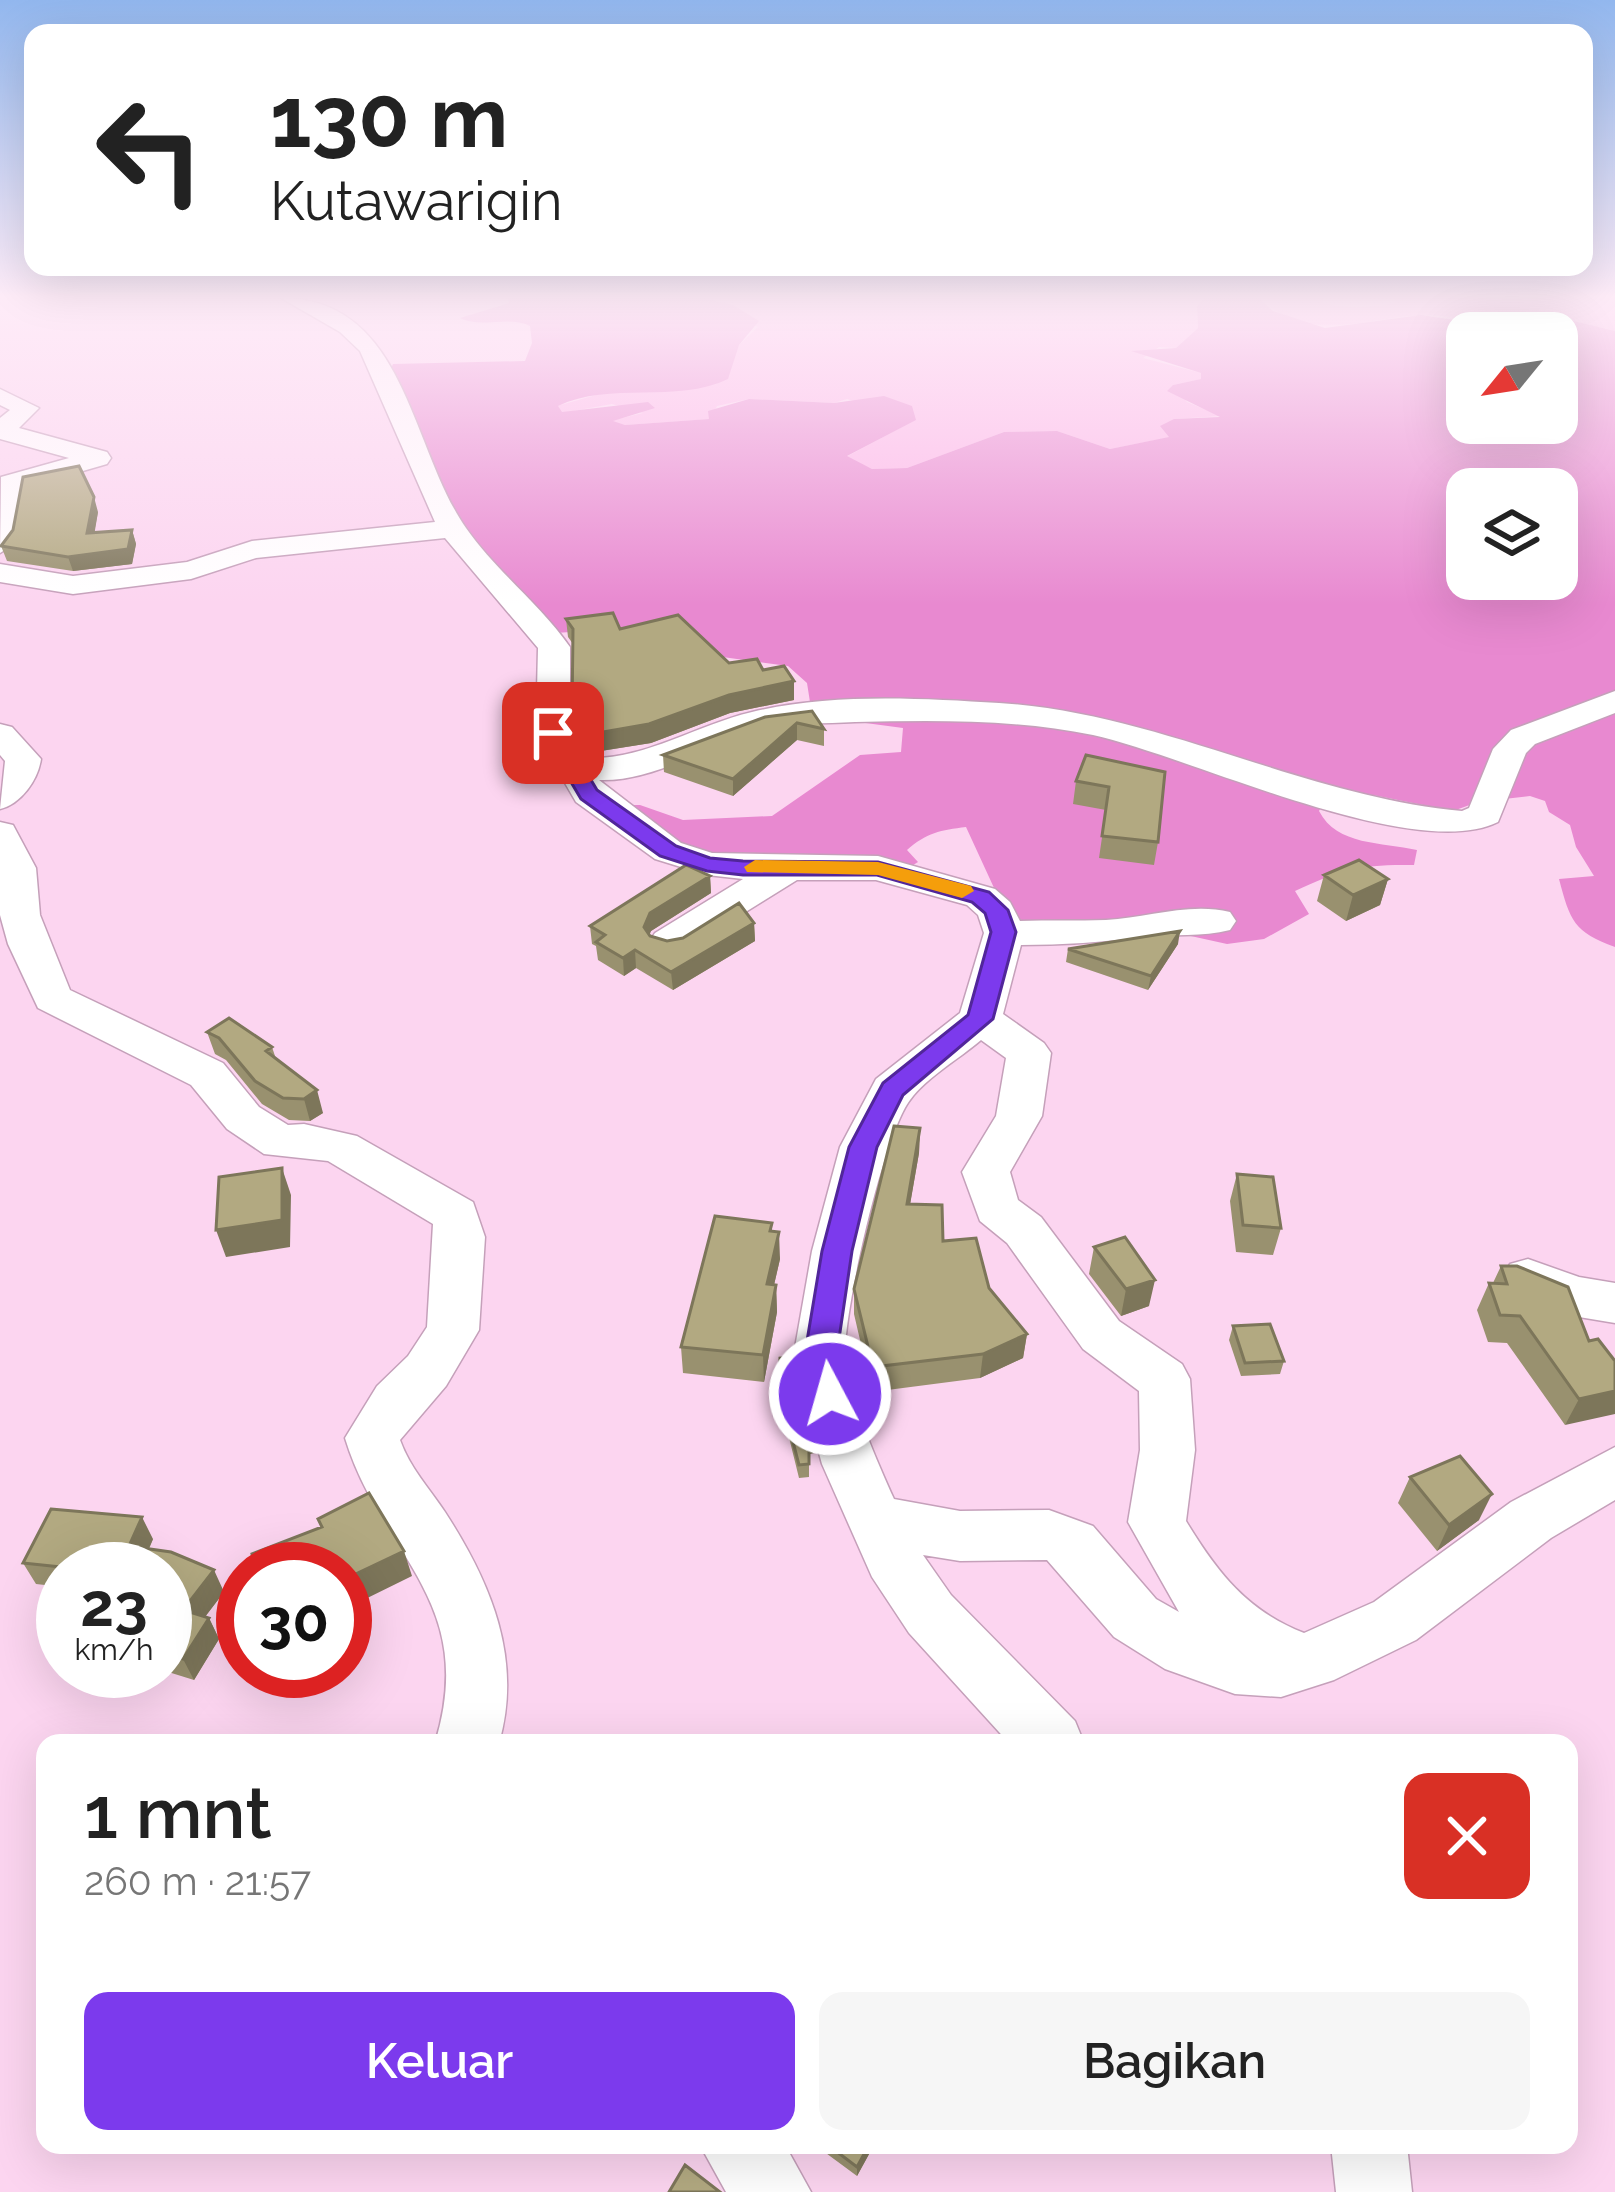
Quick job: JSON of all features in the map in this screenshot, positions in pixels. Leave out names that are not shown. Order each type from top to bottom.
[{"type":"street","points":[[0,544],[11,484],[98,458],[7,433],[5,427],[27,408],[10,400]]},
{"type":"street","points":[[394,400],[452,529],[554,646],[563,750],[589,794],[668,851],[707,864],[878,868],[981,897],[996,910],[1004,932],[980,1019],[892,1090],[863,1147],[837,1251],[820,1359],[850,1464],[893,1559],[930,1614],[1043,1734]]},
{"type":"street","points":[[0,573],[73,585],[191,570],[252,550],[452,529]]},
{"type":"street","points":[[563,750],[617,770],[756,721],[789,715],[1016,711],[1129,733],[1317,798],[1466,823],[1485,814],[1510,749],[1522,737],[1615,701]]},
{"type":"street","points":[[0,734],[23,759],[21,773],[0,798]]},
{"type":"street","points":[[0,832],[17,868],[20,915],[28,944],[53,998],[207,1074],[242,1118],[280,1142],[304,1139],[341,1148],[456,1215],[460,1237],[453,1330],[427,1371],[396,1402],[372,1438],[382,1476],[424,1528],[463,1596],[478,1654],[470,1734]]},
{"type":"street","points":[[669,942],[795,865]]},
{"type":"street","points":[[1004,932],[1112,932],[1141,925],[1216,921]]},
{"type":"street","points":[[980,1019],[1029,1053],[1019,1115],[986,1172],[997,1209],[1024,1230],[1101,1334],[1162,1378],[1168,1389],[1165,1498],[1157,1522],[1162,1533],[1223,1624],[1259,1649],[1312,1660]]},
{"type":"street","points":[[1528,1277],[1574,1296],[1615,1303]]},
{"type":"street","points":[[876,1522],[960,1536],[1049,1535],[1072,1544],[1136,1618],[1186,1649],[1234,1665],[1281,1668],[1312,1660],[1394,1621],[1531,1520],[1615,1471]]},
{"type":"street","points":[[746,2154],[773,2192]]},
{"type":"shaded area","points":[[400,400],[574,400],[558,406],[562,412],[648,402],[655,408],[613,421],[625,425],[709,419],[708,411],[745,400],[896,400],[912,406],[916,420],[847,456],[872,469],[907,468],[1004,432],[1057,431],[1110,449],[1169,437],[1160,426],[1174,419],[1220,417],[1186,400],[1446,400],[1446,444],[1578,444],[1578,400],[1615,400],[1615,947],[1590,936],[1571,915],[1559,879],[1594,876],[1576,847],[1570,825],[1549,812],[1545,801],[1530,796],[1478,802],[1453,811],[1373,795],[1327,795],[1319,811],[1337,831],[1362,841],[1417,850],[1414,865],[1353,869],[1311,884],[1295,891],[1309,914],[1264,939],[1227,944],[1159,929],[1012,927],[966,827],[934,833],[914,844],[907,850],[918,862],[910,867],[715,859],[672,841],[626,805],[683,820],[772,816],[860,755],[901,752],[903,728],[828,718],[810,702],[807,683],[788,666],[701,654],[634,628],[555,633],[479,549],[456,514]]},
{"type":"shaded area","points":[[577,400],[743,400],[717,406],[710,419],[625,425],[610,421],[643,413],[612,404],[562,413],[557,406]]},
{"type":"shaded area","points":[[851,400],[1186,400],[1221,416],[1174,419],[1171,437],[1110,449],[1057,431],[1004,432],[907,468],[872,469],[846,457],[915,420]]},
{"type":"building","points":[[79,466],[94,497],[87,533],[132,530],[128,549],[68,557],[1,546],[13,530],[23,477]]},
{"type":"building","points":[[613,613],[620,629],[678,615],[729,663],[757,659],[763,670],[784,666],[794,681],[729,695],[649,724],[586,735],[572,713],[573,629],[566,619]]},
{"type":"building","points":[[812,711],[824,729],[797,723],[733,779],[663,755],[765,717]]},
{"type":"building","points":[[1086,755],[1165,772],[1158,842],[1102,836],[1109,787],[1076,781]]},
{"type":"building","points":[[1359,860],[1388,879],[1353,895],[1324,875]]},
{"type":"building","points":[[686,865],[710,876],[650,913],[644,927],[650,936],[667,941],[683,938],[739,903],[754,923],[671,972],[635,950],[623,958],[596,942],[605,935],[590,926]]},
{"type":"building","points":[[1180,931],[1151,976],[1068,949]]},
{"type":"building","points":[[229,1018],[272,1047],[266,1051],[317,1090],[304,1099],[283,1098],[255,1081],[219,1038],[207,1032]]},
{"type":"building","points":[[894,1126],[920,1128],[907,1204],[942,1205],[943,1241],[976,1238],[989,1288],[1027,1334],[983,1354],[873,1367],[854,1289]]},
{"type":"building","points":[[282,1168],[282,1220],[216,1230],[219,1177]]},
{"type":"building","points":[[1237,1174],[1273,1177],[1281,1228],[1243,1225]]},
{"type":"building","points":[[715,1216],[772,1223],[770,1231],[779,1232],[767,1284],[776,1285],[763,1355],[681,1347]]},
{"type":"building","points":[[1125,1237],[1155,1280],[1126,1289],[1094,1247]]},
{"type":"building","points":[[1501,1266],[1517,1266],[1568,1287],[1589,1341],[1598,1339],[1615,1361],[1615,1391],[1579,1399],[1520,1316],[1500,1315],[1489,1283],[1507,1284]]},
{"type":"building","points":[[1270,1324],[1284,1361],[1245,1363],[1233,1326]]},
{"type":"building","points":[[791,1357],[814,1439],[809,1440],[809,1464],[799,1465],[779,1388],[780,1358]]},
{"type":"building","points":[[1460,1456],[1492,1494],[1449,1525],[1410,1477]]},
{"type":"building","points":[[369,1493],[404,1551],[372,1566],[372,1542],[283,1542],[322,1527],[318,1519]]},
{"type":"building","points":[[51,1509],[142,1517],[131,1542],[36,1542],[36,1564],[23,1563]]},
{"type":"building","points":[[192,1561],[214,1570],[192,1598]]},
{"type":"building","points":[[192,1613],[209,1618],[192,1645]]},
{"type":"building","points":[[840,2154],[864,2154],[857,2167]]},
{"type":"building","points":[[685,2165],[720,2192],[669,2192]]},
{"type":"slow traffic","points":[[755,867],[878,868],[962,891]]},
{"type":"route","points":[[553,733],[589,794],[668,851],[707,864],[743,868],[878,868],[981,897],[996,910],[1004,932],[980,1019],[892,1090],[863,1147],[837,1251],[820,1359],[830,1394]]}]
